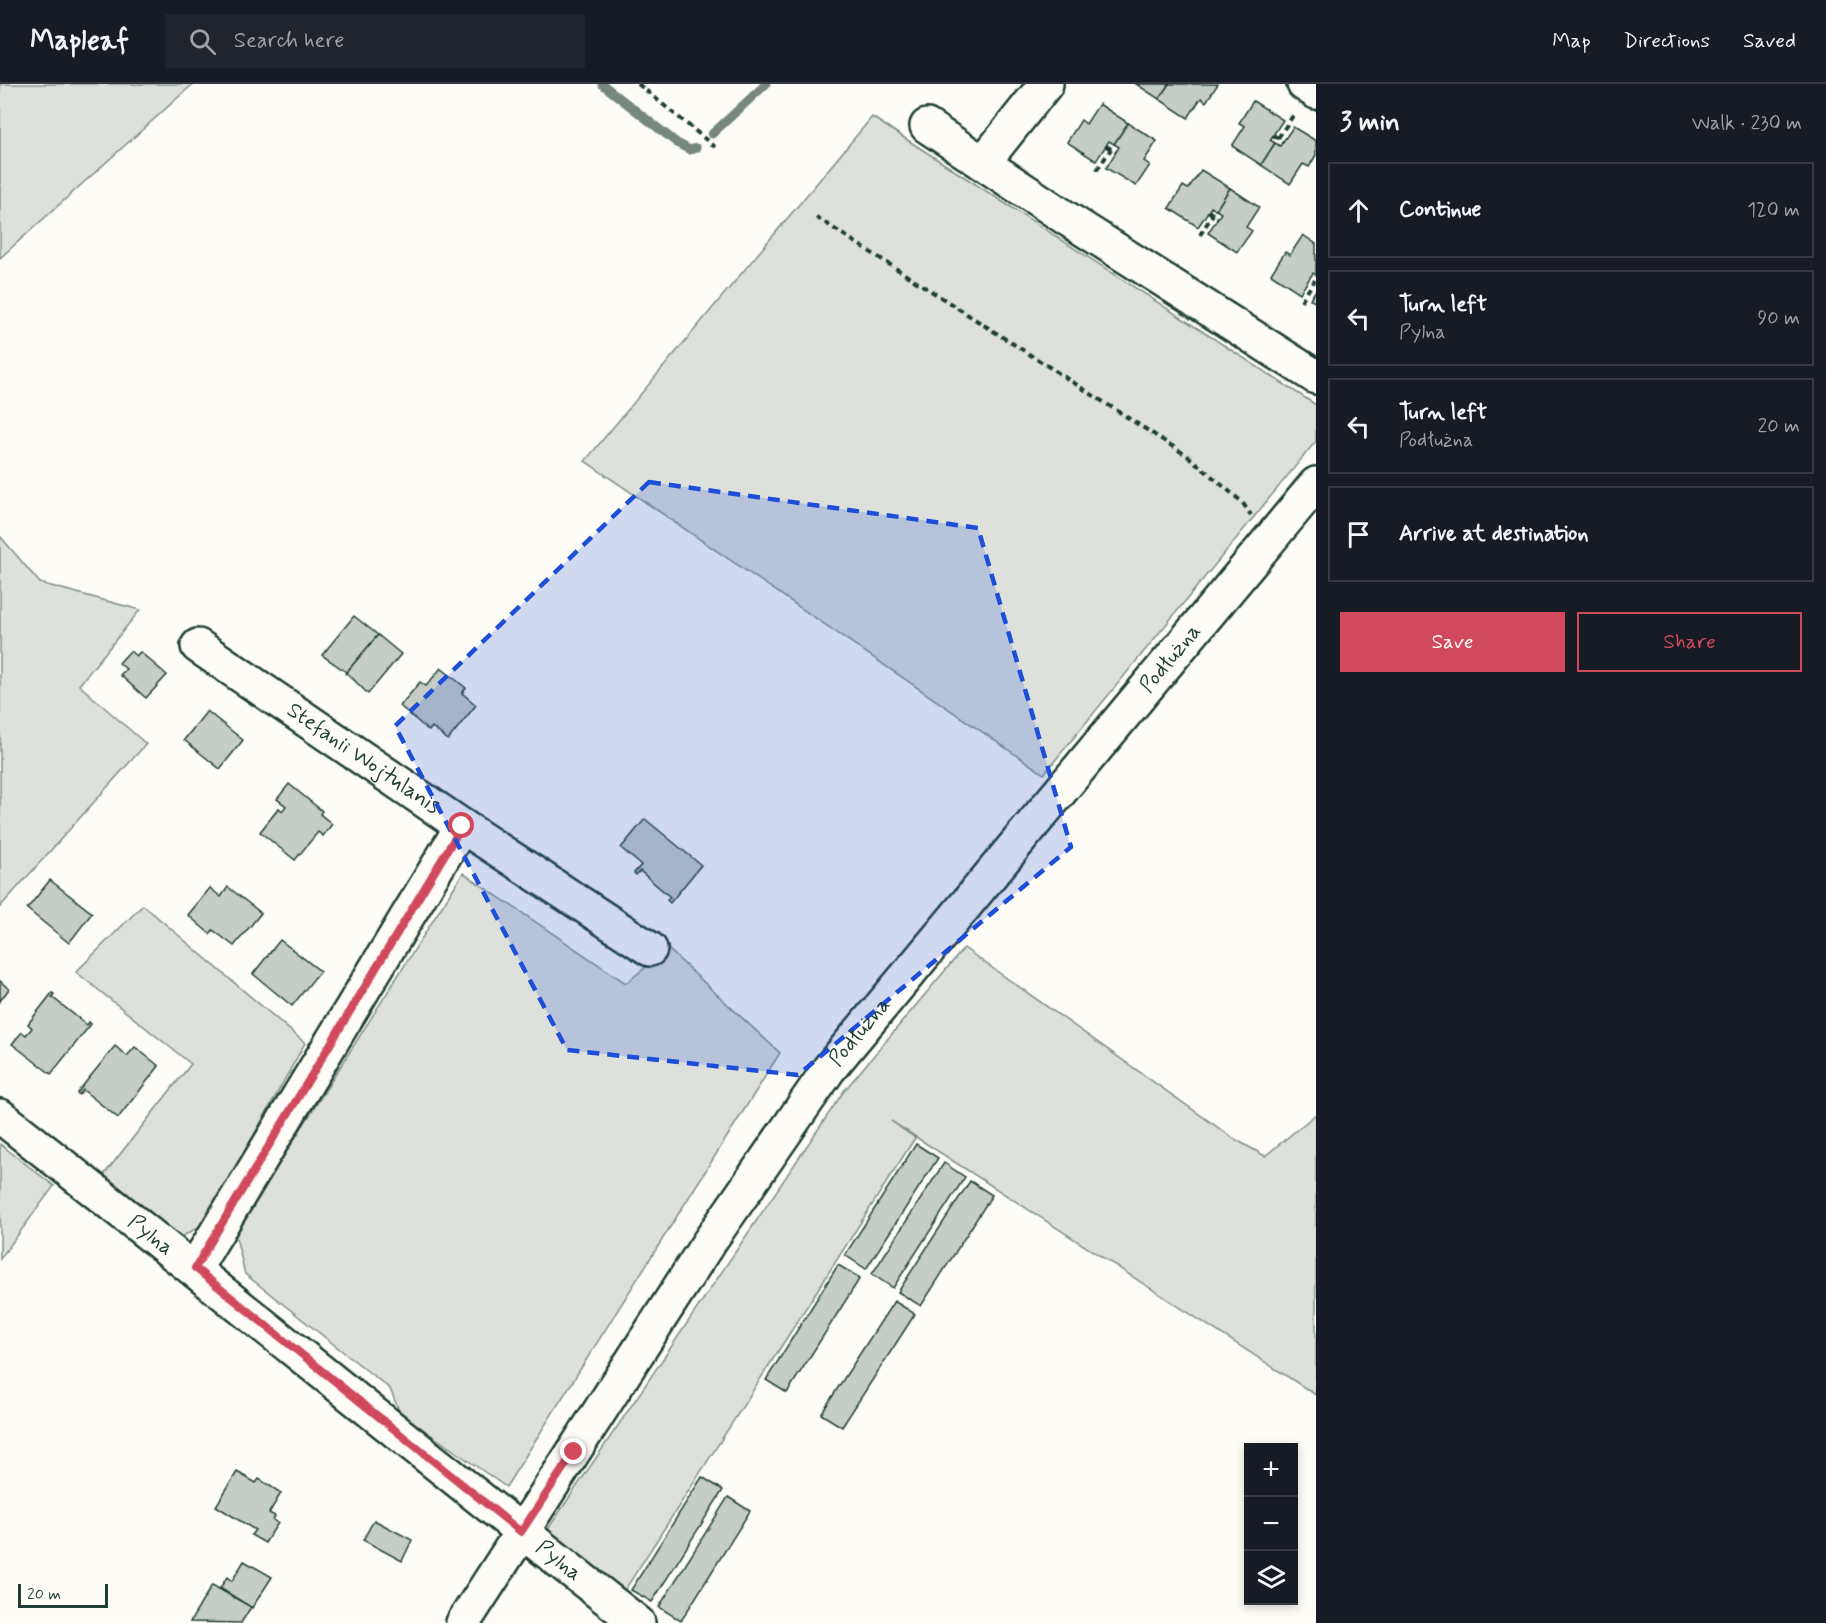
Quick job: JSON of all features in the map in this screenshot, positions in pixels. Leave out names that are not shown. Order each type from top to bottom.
[{"type":"street","points":[[983,163],[1046,84]]},
{"type":"street","points":[[1304,84],[1316,92]]},
{"type":"street","points":[[927,126],[1316,377]]},
{"type":"street","name":"Podłużna","points":[[463,1623],[707,1245],[829,1069],[1316,484]]},
{"type":"street","name":"Stefanii Wojtulanis","points":[[198,646],[462,826],[650,949]]},
{"type":"street","points":[[195,1268],[462,826]]},
{"type":"street","name":"Pylna","points":[[0,1116],[195,1268],[521,1532],[638,1623]]},
{"type":"path","points":[[638,84],[715,147]]},
{"type":"path","points":[[1273,135],[1283,142]]},
{"type":"path","points":[[1106,146],[1116,152]]},
{"type":"path","points":[[1097,170],[1111,149]]},
{"type":"path","points":[[1208,211],[1218,218]]},
{"type":"path","points":[[1200,235],[1213,214]]},
{"type":"path","points":[[816,217],[1190,457],[1242,502],[1269,540]]},
{"type":"path","points":[[1301,302],[1315,281],[1310,277]]},
{"type":"highlighted area","points":[[649,482],[978,528],[1071,847],[798,1075],[567,1050],[395,726]]},
{"type":"shaded area","points":[[0,84],[193,84],[0,258]]},
{"type":"shaded area","points":[[872,117],[1316,405],[1316,441],[1044,774],[585,461]]},
{"type":"shaded area","points":[[0,536],[40,583],[140,610],[79,685],[146,744],[0,907]]},
{"type":"shaded area","points":[[463,873],[626,983],[668,949],[780,1053],[506,1487],[400,1413],[390,1389],[245,1274],[235,1233]]},
{"type":"shaded area","points":[[143,905],[305,1043],[205,1223],[180,1238],[103,1176],[191,1064],[76,972]]},
{"type":"shaded area","points":[[964,948],[1233,1138],[1265,1156],[1316,1114],[1316,1395],[891,1121],[915,1138],[621,1596],[544,1535],[844,1091]]},
{"type":"shaded area","points":[[0,1144],[54,1186],[0,1259]]},
{"type":"building","points":[[1136,84],[1169,84],[1159,99]]},
{"type":"building","points":[[1169,84],[1218,84],[1206,102],[1201,98],[1188,118],[1159,99]]},
{"type":"building","points":[[1253,101],[1283,120],[1270,140],[1275,143],[1261,165],[1232,146],[1245,126],[1239,123]]},
{"type":"building","points":[[1099,104],[1128,123],[1114,144],[1109,141],[1096,161],[1067,142],[1081,120],[1086,124]]},
{"type":"building","points":[[1128,123],[1157,141],[1144,161],[1150,165],[1136,186],[1106,168],[1119,147],[1114,144]]},
{"type":"building","points":[[1293,127],[1316,141],[1316,155],[1309,167],[1303,164],[1290,184],[1261,165],[1275,143],[1280,146]]},
{"type":"building","points":[[1201,170],[1230,188],[1216,210],[1211,207],[1198,227],[1169,208],[1183,186],[1188,189]]},
{"type":"building","points":[[1230,188],[1259,207],[1246,227],[1252,231],[1237,252],[1208,233],[1221,213],[1216,210]]},
{"type":"building","points":[[1303,235],[1316,244],[1316,275],[1313,273],[1300,293],[1271,274],[1285,252],[1290,255]]},
{"type":"building","points":[[1316,290],[1316,303],[1310,299]]},
{"type":"building","points":[[354,616],[378,635],[345,674],[346,672],[322,655]]},
{"type":"building","points":[[378,635],[401,654],[368,694],[347,673],[345,674]]},
{"type":"building","points":[[130,651],[136,656],[140,652],[167,675],[146,698],[120,675],[126,669],[119,663]]},
{"type":"building","points":[[441,668],[466,688],[462,693],[476,705],[448,740],[432,727],[429,731],[400,706],[420,682],[426,686]]},
{"type":"building","points":[[207,711],[243,740],[220,769],[184,740]]},
{"type":"building","points":[[289,784],[322,811],[320,814],[332,824],[323,836],[318,832],[295,860],[260,832],[279,808],[282,811],[286,806],[277,799]]},
{"type":"building","points":[[645,819],[701,865],[670,903],[667,900],[670,897],[640,871],[636,875],[634,873],[641,865],[621,848]]},
{"type":"building","points":[[50,880],[92,913],[69,943],[27,909]]},
{"type":"building","points":[[228,887],[261,913],[234,946],[213,930],[210,934],[188,915],[210,888],[221,897]]},
{"type":"building","points":[[280,940],[320,971],[292,1006],[253,974]]},
{"type":"building","points":[[0,981],[9,989],[0,1001]]},
{"type":"building","points":[[52,993],[54,994],[52,997],[87,1025],[89,1022],[91,1024],[51,1074],[12,1044],[22,1032],[26,1035],[32,1028],[28,1024]]},
{"type":"building","points":[[115,1046],[127,1056],[135,1047],[159,1066],[118,1118],[83,1090],[79,1095],[77,1093]]},
{"type":"building","points":[[916,1144],[938,1158],[866,1269],[845,1255]]},
{"type":"building","points":[[944,1163],[965,1177],[893,1288],[872,1274]]},
{"type":"building","points":[[970,1181],[992,1195],[921,1306],[898,1292]]},
{"type":"building","points":[[838,1265],[860,1278],[787,1393],[766,1380]]},
{"type":"building","points":[[894,1301],[915,1314],[842,1427],[821,1414]]},
{"type":"building","points":[[237,1472],[256,1483],[259,1479],[281,1493],[269,1513],[275,1516],[273,1520],[278,1523],[265,1543],[251,1535],[255,1530],[216,1506]]},
{"type":"building","points":[[702,1477],[723,1490],[652,1602],[631,1590]]},
{"type":"building","points":[[728,1497],[750,1511],[681,1621],[659,1607]]},
{"type":"building","points":[[374,1520],[412,1540],[402,1561],[363,1540]]},
{"type":"building","points":[[244,1561],[272,1577],[252,1608],[220,1588],[227,1577],[232,1581]]},
{"type":"building","points":[[212,1585],[251,1607],[241,1623],[190,1622]]},
{"type":"waterway","points":[[602,84],[677,143],[690,150],[696,148]]},
{"type":"waterway","points":[[712,134],[766,84]]},
{"type":"route","points":[[462,826],[195,1268],[521,1532],[574,1452]]}]
